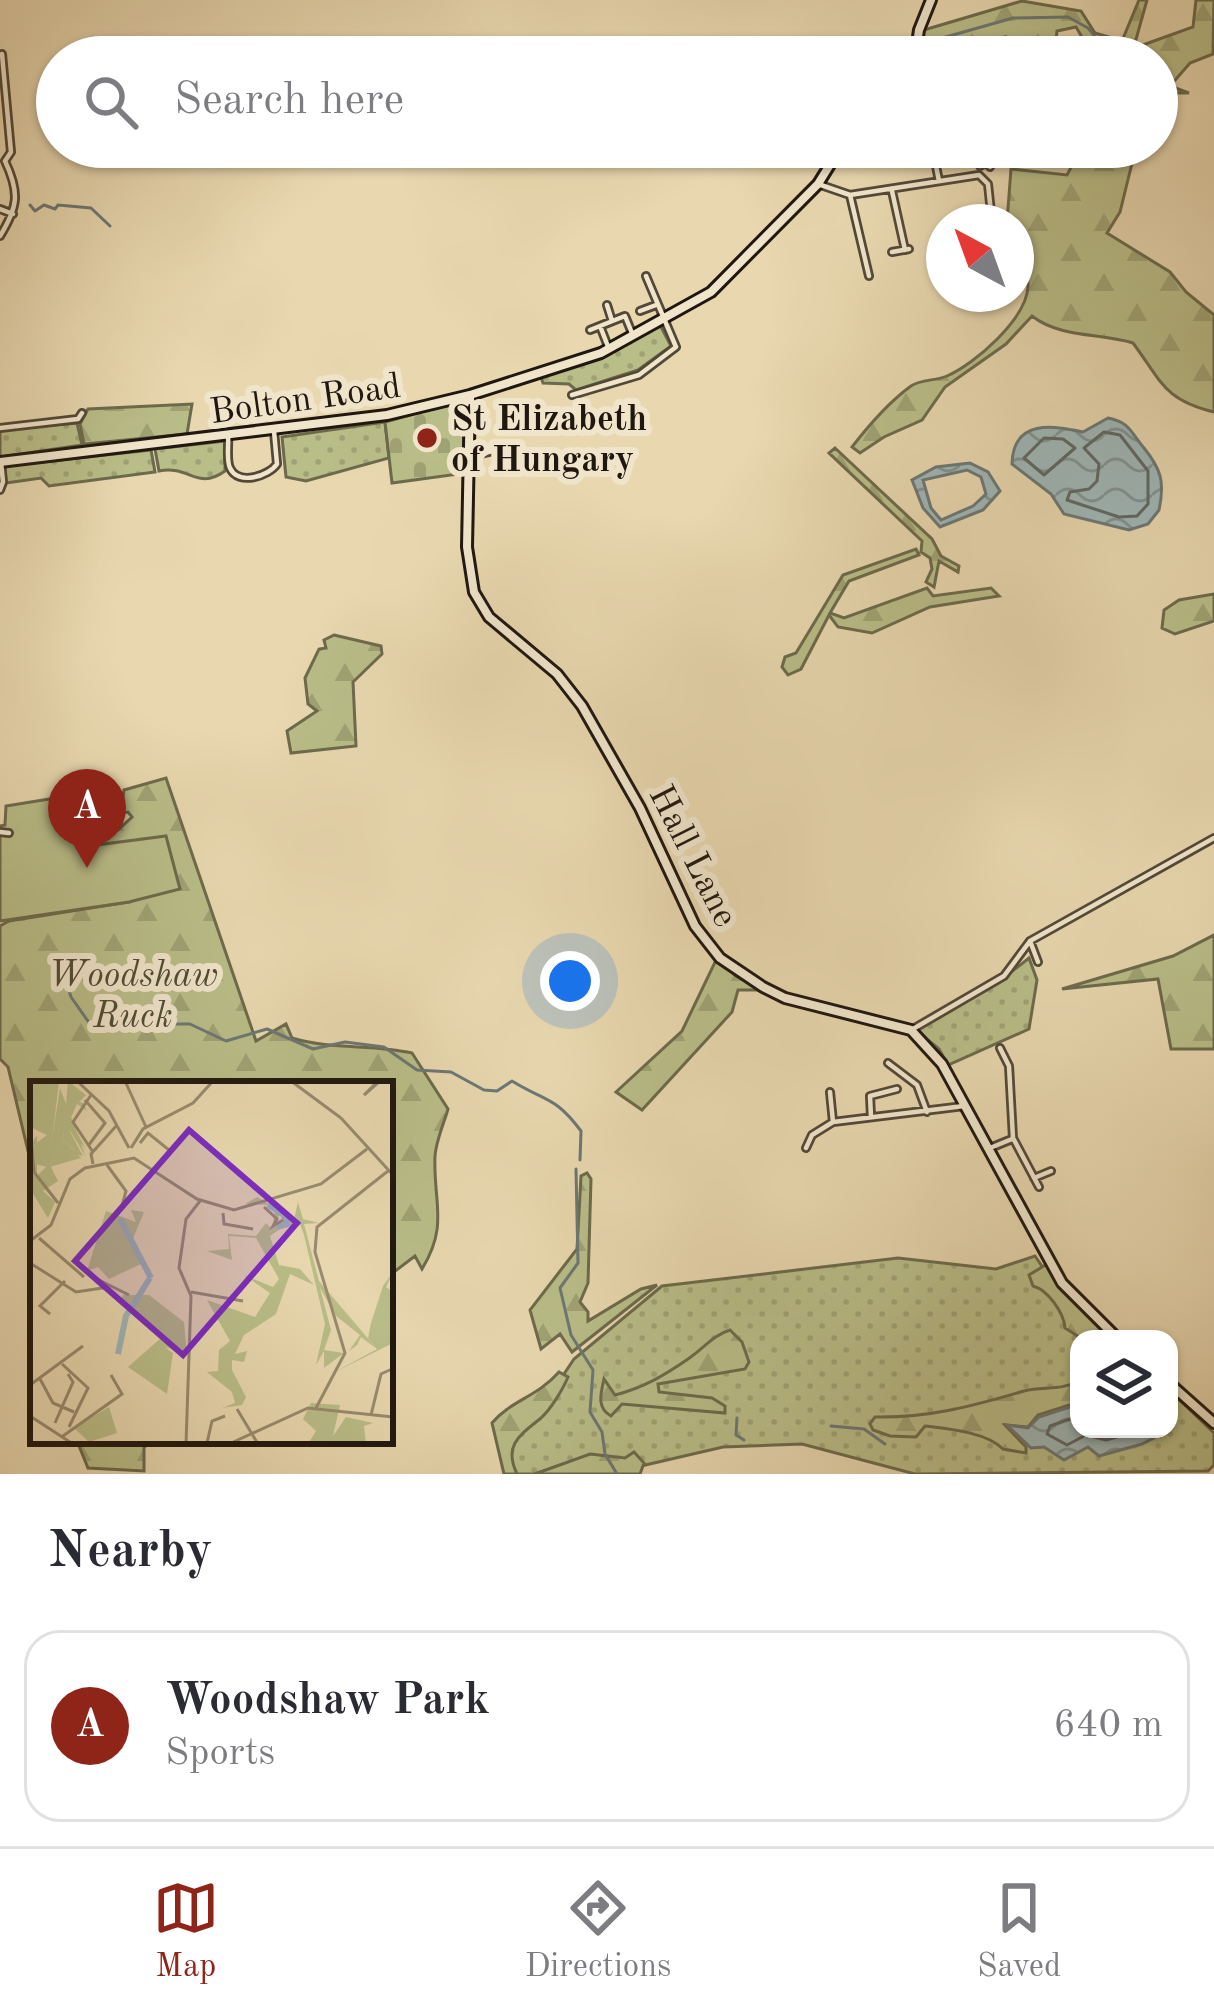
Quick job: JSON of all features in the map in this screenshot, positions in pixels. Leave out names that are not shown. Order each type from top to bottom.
[{"type":"street","points":[[918,36],[932,0]]},
{"type":"street","points":[[0,236],[18,201],[17,185],[2,160],[10,152],[2,54]]},
{"type":"street","name":"Bolton Road","points":[[0,462],[388,415],[470,395],[610,350],[711,292],[818,184],[828,168]]},
{"type":"street","points":[[937,168],[939,181]]},
{"type":"street","points":[[818,184],[850,195],[976,175],[988,184],[990,204]]},
{"type":"street","points":[[892,189],[907,249],[892,252]]},
{"type":"street","points":[[850,195],[869,276]]},
{"type":"street","points":[[0,208],[13,214]]},
{"type":"street","points":[[572,394],[639,375],[676,347],[646,276]]},
{"type":"street","points":[[607,305],[612,321]]},
{"type":"street","points":[[640,311],[656,305]]},
{"type":"street","points":[[590,330],[625,316],[634,338]]},
{"type":"street","points":[[600,326],[610,350]]},
{"type":"street","name":"Hall Lane","points":[[470,395],[467,547],[474,592],[489,616],[557,674],[582,706],[640,808],[685,909],[709,945],[741,975],[785,998],[910,1030]]},
{"type":"street","points":[[0,428],[78,419],[82,413]]},
{"type":"street","points":[[228,435],[233,472],[240,477],[266,475],[277,464],[274,431]]},
{"type":"street","points":[[471,456],[520,445]]},
{"type":"street","points":[[0,462],[0,490]]},
{"type":"street","points":[[0,832],[9,833]]},
{"type":"street","points":[[1109,1330],[1062,1283],[935,1053],[910,1030],[1004,976],[1028,944],[1214,838]]},
{"type":"street","points":[[1028,944],[1038,962]]},
{"type":"street","points":[[1000,1048],[1009,1066],[1013,1138],[1039,1187]]},
{"type":"street","points":[[888,1063],[917,1085],[927,1112]]},
{"type":"street","points":[[872,1117],[870,1096],[897,1090]]},
{"type":"street","points":[[830,1093],[832,1122]]},
{"type":"street","points":[[806,1148],[812,1135],[832,1122],[964,1106]]},
{"type":"street","points":[[990,1148],[1013,1138]]},
{"type":"street","points":[[1034,1178],[1052,1171]]},
{"type":"street","points":[[1178,1391],[1214,1423]]},
{"type":"green space","points":[[1139,0],[1147,0],[1137,36],[1124,36]]},
{"type":"green space","points":[[1196,0],[1214,0],[1213,54],[1190,63],[1178,77],[1178,36],[1168,36],[1193,27]]},
{"type":"green space","points":[[1022,1],[1081,11],[1095,33],[1105,36],[1081,36],[1076,27],[1057,31],[1056,36],[923,36],[924,30]]},
{"type":"green space","points":[[1071,168],[1131,168],[1120,212],[1107,233],[1170,272],[1214,315],[1214,412],[1174,395],[1133,343],[1068,332],[1032,316],[1006,344],[945,387],[922,420],[860,453],[852,447],[903,392],[958,370],[984,351],[1019,312],[1034,312],[1034,204],[1008,204],[1011,169],[1067,175]]},
{"type":"green space","points":[[660,325],[671,346],[638,370],[576,390],[569,384],[543,383],[541,377],[610,353]]},
{"type":"green space","points":[[467,399],[466,473],[392,483],[385,422]]},
{"type":"green space","points":[[192,404],[187,434],[84,444],[80,424],[88,409]]},
{"type":"green space","points":[[385,422],[389,458],[306,481],[286,477],[282,437]]},
{"type":"green space","points":[[77,423],[82,445],[0,457],[0,430]]},
{"type":"green space","points":[[225,441],[225,471],[215,476],[207,479],[159,471],[155,449]]},
{"type":"green space","points":[[835,448],[932,539],[941,556],[959,566],[958,572],[939,561],[934,587],[926,582],[932,569],[930,558],[921,552],[922,541],[829,453]]},
{"type":"green space","points":[[151,450],[155,472],[49,486],[41,478],[6,483],[5,466]]},
{"type":"green space","points":[[916,549],[919,555],[849,581],[830,613],[844,618],[927,588],[933,596],[991,588],[999,596],[930,607],[872,633],[838,627],[829,615],[801,669],[788,675],[782,667],[785,657],[796,653],[843,575]]},
{"type":"green space","points":[[1214,594],[1214,621],[1175,634],[1162,628],[1164,610],[1179,600]]},
{"type":"green space","points":[[334,635],[381,646],[382,654],[353,682],[356,746],[291,753],[287,731],[317,711],[308,704],[305,678],[319,649],[326,648],[324,640]]},
{"type":"green space","name":"Woodshaw Ruck","points":[[166,778],[256,1041],[286,1024],[292,1038],[307,1042],[412,1053],[448,1109],[435,1156],[435,1239],[422,1269],[415,1256],[393,1273],[393,1081],[30,1081],[30,1159],[8,1067],[0,1059],[0,926],[129,902],[79,839],[118,830],[132,817],[121,813],[124,790]]},
{"type":"green space","points":[[68,796],[81,847],[166,836],[180,889],[129,902],[0,921],[0,826],[5,825],[6,806]]},
{"type":"green space","points":[[1214,935],[1214,1049],[1171,1049],[1158,979],[1062,989],[1173,956]]},
{"type":"green space","points":[[717,958],[736,976],[762,990],[738,990],[732,1012],[642,1110],[616,1092],[682,1031]]},
{"type":"green space","points":[[1029,958],[1037,980],[1029,1029],[948,1065],[939,1049],[916,1030]]},
{"type":"green space","points":[[587,1173],[591,1179],[588,1283],[580,1302],[588,1321],[641,1289],[657,1285],[572,1352],[560,1334],[541,1349],[530,1310],[577,1249],[581,1176]]},
{"type":"green space","points":[[1035,1256],[1097,1330],[1070,1330],[1070,1438],[1178,1438],[1178,1399],[1214,1433],[1214,1465],[1208,1471],[915,1474],[802,1444],[723,1447],[611,1473],[563,1464],[535,1474],[511,1474],[496,1425],[542,1407],[574,1359],[662,1286],[898,1258],[996,1269]]},
{"type":"green space","points":[[1047,1264],[1065,1292],[1103,1330],[1065,1328],[1054,1303],[1033,1286],[1029,1275]]},
{"type":"green space","points":[[730,1330],[742,1342],[749,1362],[745,1369],[658,1384],[659,1392],[712,1398],[725,1406],[725,1413],[622,1404],[611,1416],[603,1409],[604,1379],[615,1395],[635,1389]]},
{"type":"green space","points":[[559,1372],[568,1377],[560,1393],[513,1448],[517,1474],[504,1474],[492,1423]]},
{"type":"green space","points":[[1070,1384],[1070,1405],[1038,1415],[1028,1427],[1005,1425],[1026,1447],[1026,1453],[956,1430],[925,1426],[916,1437],[890,1436],[873,1430],[870,1424],[875,1417],[951,1410]]},
{"type":"green space","points":[[78,1444],[147,1444],[144,1471],[88,1468]]},
{"type":"green space","points":[[634,1452],[644,1463],[640,1474],[535,1474],[590,1454],[625,1458]]},
{"type":"water","points":[[1108,418],[1129,429],[1160,476],[1159,510],[1148,524],[1129,530],[1064,514],[1051,494],[1012,464],[1014,449],[1027,432],[1048,427],[1083,432]]},
{"type":"water","points":[[970,463],[988,472],[1000,491],[983,510],[940,527],[923,508],[912,480],[936,467]],"holes":[[[967,470],[981,477],[986,494],[973,506],[941,520],[931,508],[923,480]]]},
{"type":"water","points":[[1070,1407],[1070,1438],[1154,1438],[1099,1456],[1088,1447],[1064,1460],[1044,1447],[1031,1448],[1007,1425],[1028,1428],[1039,1417]]},
{"type":"waterway","points":[[949,36],[1013,18],[1068,17],[1095,36]]},
{"type":"waterway","points":[[30,205],[35,211],[44,205],[91,208],[110,226]]},
{"type":"waterway","points":[[59,958],[71,997],[90,1024],[190,1024],[226,1041],[267,1029],[313,1049],[345,1042],[384,1047],[417,1070],[451,1072],[484,1090],[497,1091],[512,1081],[557,1105],[572,1120],[581,1131],[580,1160]]},
{"type":"waterway","points":[[576,1169],[578,1263],[560,1288],[571,1335],[593,1370],[590,1412],[617,1474]]},
{"type":"waterway","points":[[737,1418],[736,1435],[744,1440]]},
{"type":"waterway","points":[[831,1426],[864,1429],[885,1444]]},
{"type":"place","name":"St Elizabeth of Hungary","points":[[427,438]]},
{"type":"place","name":"Woodshaw Park","points":[[87,868]]}]
